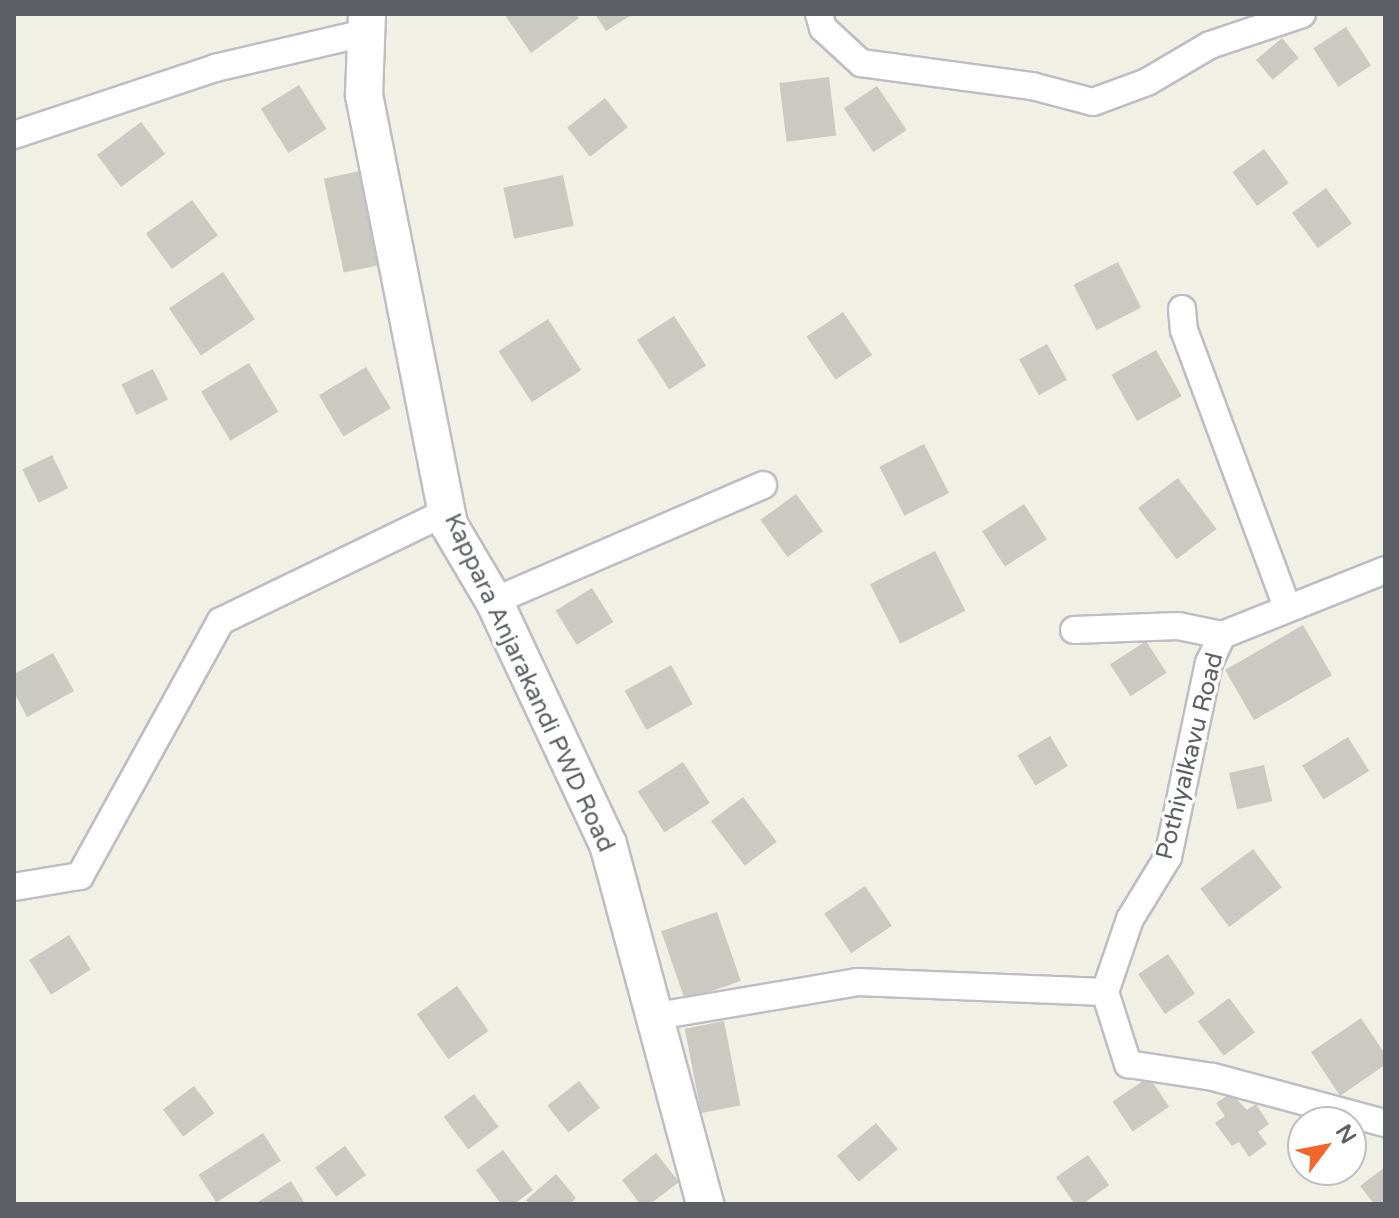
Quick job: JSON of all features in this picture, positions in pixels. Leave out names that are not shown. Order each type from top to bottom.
[{"type":"main road","name":"Kappara Anjarakandi PWD Road","points":[[366,23],[364,95],[446,512],[494,601],[608,844],[657,1016],[705,1204]]},
{"type":"street","points":[[819,14],[823,28],[861,63],[1032,86],[1093,102],[1147,82],[1210,45],[1302,14]]},
{"type":"street","points":[[14,135],[215,68],[366,23]]},
{"type":"street","points":[[1182,309],[1184,330],[1286,605]]},
{"type":"street","points":[[494,601],[763,485]]},
{"type":"street","points":[[14,887],[80,876],[221,621],[446,512]]},
{"type":"street","name":"Pothiyalkavu Road","points":[[1105,992],[1130,919],[1168,857],[1209,663],[1222,635],[1286,605],[1385,570]]},
{"type":"street","points":[[1074,630],[1178,626],[1222,635]]},
{"type":"street","points":[[657,1016],[857,982],[1105,992],[1128,1064],[1213,1077],[1385,1123]]},
{"type":"building","points":[[504,14],[576,14],[579,18],[531,53]]},
{"type":"building","points":[[595,14],[633,14],[606,31]]},
{"type":"building","points":[[1346,27],[1371,66],[1338,87],[1313,48]]},
{"type":"building","points":[[1282,38],[1299,58],[1273,80],[1256,60]]},
{"type":"building","points":[[829,77],[836,136],[787,142],[779,83]]},
{"type":"building","points":[[299,85],[327,129],[288,153],[261,109]]},
{"type":"building","points":[[877,86],[907,130],[873,152],[844,108]]},
{"type":"building","points":[[605,98],[628,127],[590,157],[567,128]]},
{"type":"building","points":[[141,122],[165,154],[121,187],[97,155]]},
{"type":"building","points":[[1264,149],[1289,183],[1257,206],[1232,172]]},
{"type":"building","points":[[360,171],[380,265],[344,273],[324,179]]},
{"type":"building","points":[[563,175],[574,226],[514,239],[503,188]]},
{"type":"building","points":[[1326,188],[1352,224],[1318,248],[1292,213]]},
{"type":"building","points":[[192,200],[218,236],[172,269],[146,234]]},
{"type":"building","points":[[1118,262],[1141,307],[1097,330],[1073,285]]},
{"type":"building","points":[[223,272],[255,319],[201,356],[169,308]]},
{"type":"building","points":[[843,312],[872,355],[836,380],[807,337]]},
{"type":"building","points":[[674,316],[706,365],[669,389],[637,340]]},
{"type":"building","points":[[548,319],[581,370],[532,402],[499,351]]},
{"type":"building","points":[[1047,344],[1067,380],[1039,395],[1019,360]]},
{"type":"building","points":[[1156,350],[1182,396],[1137,421],[1111,375]]},
{"type":"building","points":[[249,363],[278,412],[230,441],[201,392]]},
{"type":"building","points":[[366,367],[391,408],[344,436],[319,395]]},
{"type":"building","points":[[153,369],[168,400],[136,415],[122,384]]},
{"type":"building","points":[[924,444],[949,493],[904,516],[879,467]]},
{"type":"building","points":[[52,455],[68,488],[39,503],[22,469]]},
{"type":"building","points":[[1178,478],[1217,529],[1177,559],[1138,508]]},
{"type":"building","points":[[796,494],[823,531],[787,557],[760,520]]},
{"type":"building","points":[[1024,504],[1047,539],[1005,566],[982,531]]},
{"type":"building","points":[[935,551],[965,611],[900,644],[870,584]]},
{"type":"building","points":[[592,588],[613,622],[577,645],[556,611]]},
{"type":"building","points":[[1303,625],[1332,675],[1254,720],[1225,670]]},
{"type":"building","points":[[1146,641],[1167,673],[1131,696],[1110,664]]},
{"type":"building","points":[[53,653],[74,691],[27,717],[14,692],[14,674]]},
{"type":"building","points":[[671,665],[693,704],[646,730],[625,691]]},
{"type":"building","points":[[1050,736],[1068,766],[1035,786],[1017,756]]},
{"type":"building","points":[[1348,737],[1369,771],[1323,800],[1302,766]]},
{"type":"building","points":[[683,762],[710,803],[664,833],[638,791]]},
{"type":"building","points":[[1264,765],[1272,801],[1237,809],[1229,773]]},
{"type":"building","points":[[743,797],[777,842],[745,866],[711,821]]},
{"type":"building","points":[[1253,849],[1282,887],[1229,927],[1200,889]]},
{"type":"building","points":[[865,886],[892,926],[851,953],[824,913]]},
{"type":"building","points":[[717,912],[741,981],[685,1000],[661,931]]},
{"type":"building","points":[[69,935],[91,970],[51,995],[29,960]]},
{"type":"building","points":[[1168,954],[1195,994],[1165,1014],[1138,974]]},
{"type":"building","points":[[457,986],[489,1031],[448,1059],[417,1014]]},
{"type":"building","points":[[1229,998],[1255,1032],[1224,1056],[1198,1021]]},
{"type":"building","points":[[1361,1018],[1385,1054],[1385,1065],[1340,1096],[1311,1052]]},
{"type":"building","points":[[724,1021],[740,1105],[701,1113],[685,1029]]},
{"type":"building","points":[[1149,1077],[1169,1107],[1133,1131],[1113,1102]]},
{"type":"building","points":[[579,1081],[600,1108],[568,1132],[547,1106]]},
{"type":"building","points":[[194,1086],[214,1113],[183,1137],[163,1109]]},
{"type":"building","points":[[1231,1093],[1247,1110],[1256,1104],[1269,1124],[1258,1132],[1267,1144],[1249,1157],[1239,1142],[1232,1146],[1215,1123],[1225,1116],[1216,1103]]},
{"type":"building","points":[[474,1094],[499,1127],[468,1150],[444,1117]]},
{"type":"building","points":[[876,1123],[898,1149],[859,1182],[837,1156]]},
{"type":"building","points":[[263,1133],[281,1161],[216,1203],[198,1175]]},
{"type":"building","points":[[345,1146],[366,1175],[336,1197],[315,1168]]},
{"type":"building","points":[[503,1150],[533,1190],[514,1204],[501,1204],[476,1170]]},
{"type":"building","points":[[656,1153],[679,1182],[650,1204],[640,1204],[622,1180]]},
{"type":"building","points":[[1088,1155],[1109,1185],[1083,1204],[1075,1204],[1056,1177]]},
{"type":"building","points":[[1385,1167],[1385,1204],[1374,1204],[1360,1186],[1367,1186],[1367,1181]]},
{"type":"building","points":[[556,1174],[576,1198],[570,1204],[530,1204],[526,1200]]},
{"type":"building","points":[[291,1181],[305,1204],[255,1204]]}]
